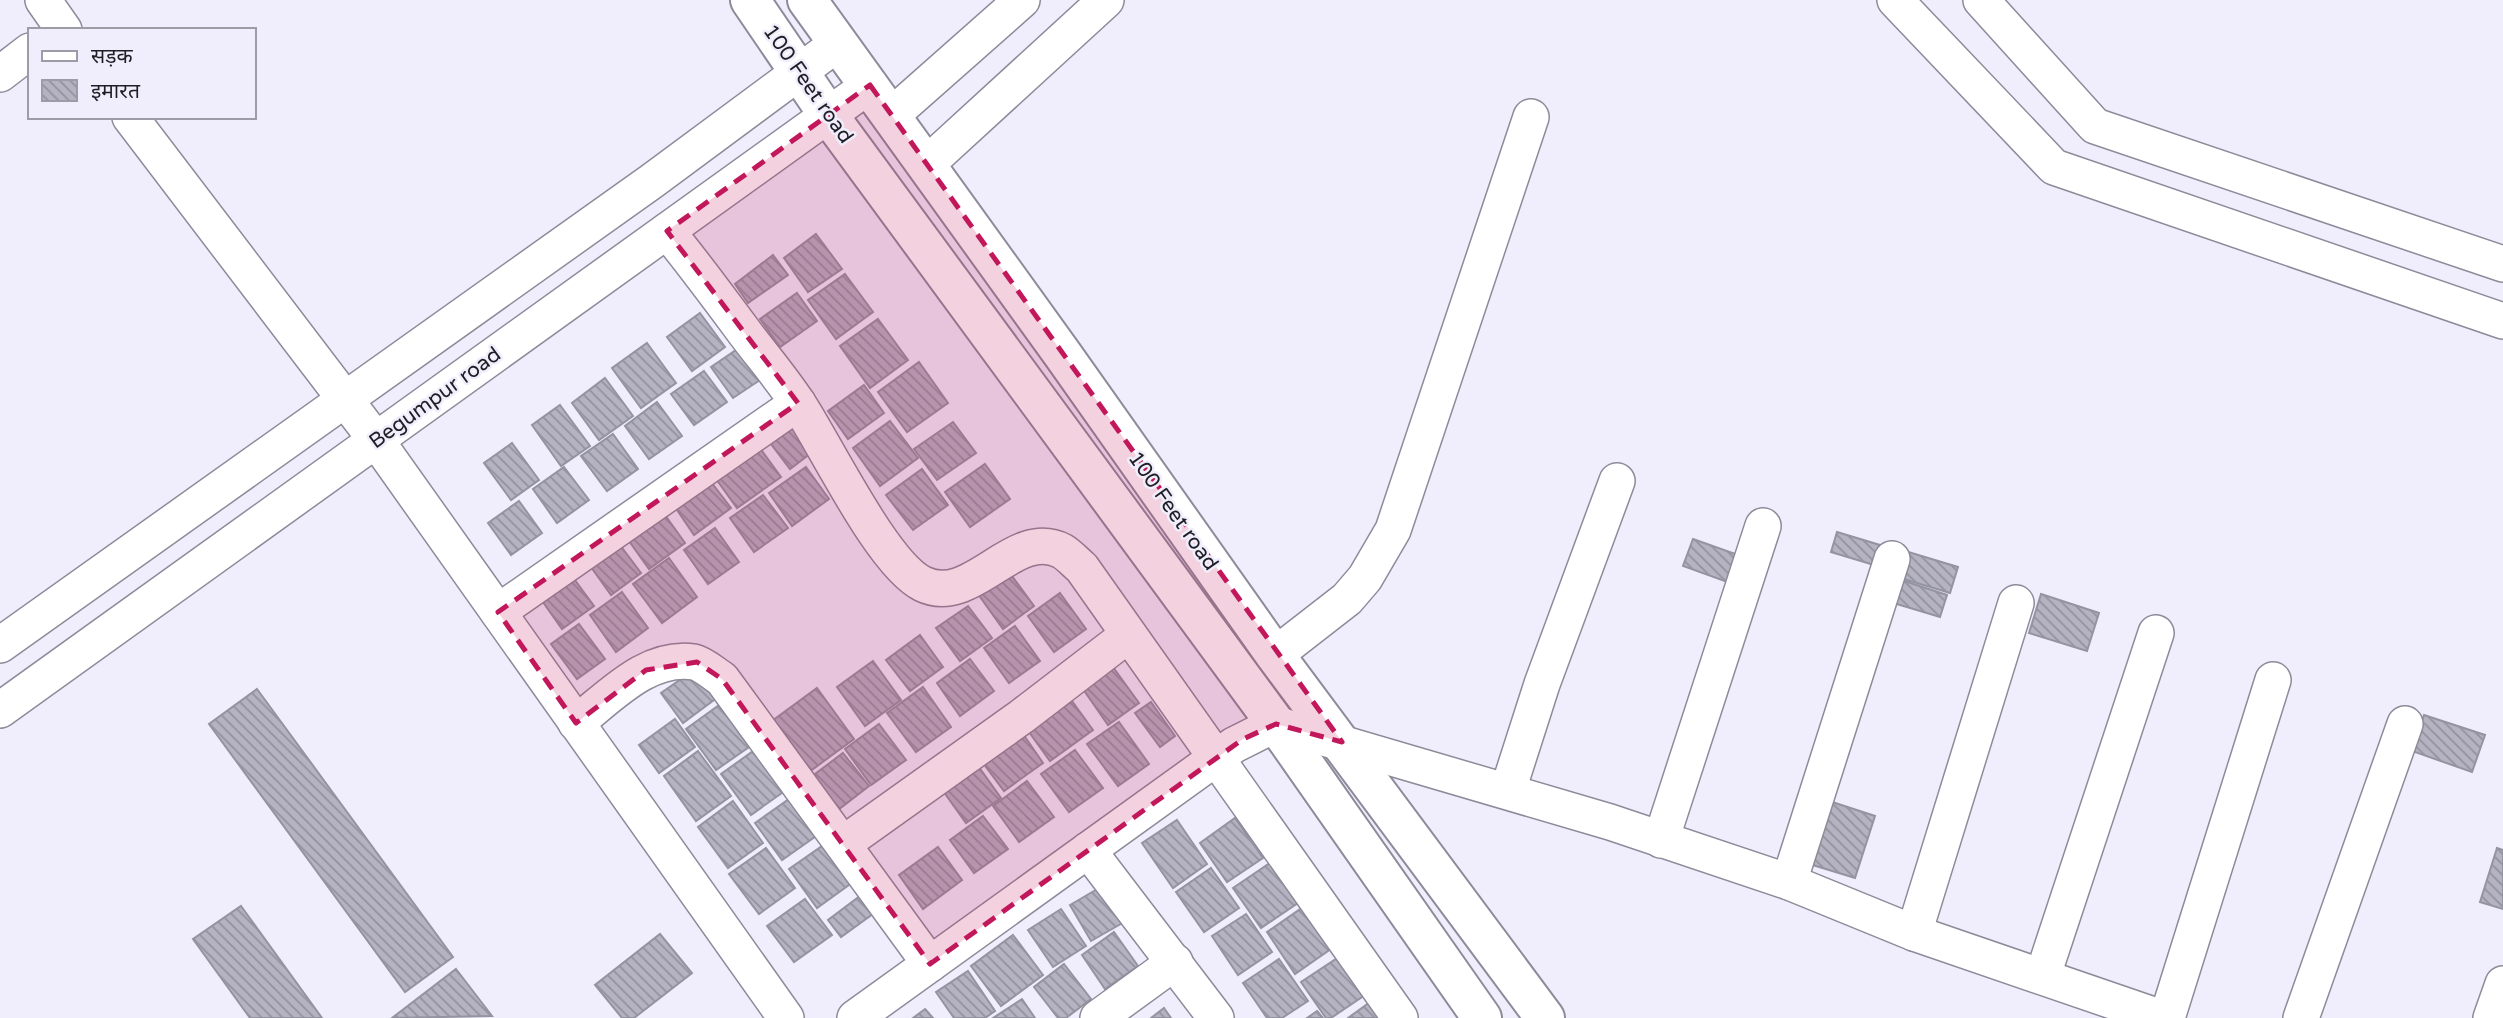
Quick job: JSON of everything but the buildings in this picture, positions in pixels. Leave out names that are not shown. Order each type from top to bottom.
[{"type":"street","name":"100 Feet road","points":[[750,0],[829,116],[1276,724],[1482,1018]]},
{"type":"street","name":"100 Feet road","points":[[807,0],[892,115],[1275,655],[1545,1018]]},
{"type":"street","points":[[892,115],[1022,0]]},
{"type":"street","points":[[927,164],[1106,0]]},
{"type":"street","points":[[1895,0],[2054,167],[2503,321]]},
{"type":"street","points":[[1981,0],[2095,126],[2503,264]]},
{"type":"street","points":[[0,645],[802,73],[837,44]]},
{"type":"street","points":[[0,74],[28,53]]},
{"type":"street","name":"Begumpur road","points":[[0,710],[870,85]]},
{"type":"street","points":[[1275,655],[1347,599],[1365,578],[1393,530],[1531,117]]},
{"type":"street","points":[[132,119],[376,440],[786,1018]]},
{"type":"street","points":[[667,231],[798,403],[883,545],[904,570],[924,585],[943,587],[969,582],[1014,555],[1041,546],[1061,551],[1082,568],[1400,1018]]},
{"type":"street","points":[[498,612],[798,403]]},
{"type":"street","points":[[1508,790],[1542,684],[1617,481]]},
{"type":"street","points":[[1661,840],[1763,526]]},
{"type":"street","points":[[1789,882],[1892,559]]},
{"type":"street","points":[[1914,933],[2016,603]]},
{"type":"street","points":[[2043,975],[2156,633]]},
{"type":"street","points":[[843,844],[1021,717],[1128,635]]},
{"type":"street","points":[[576,723],[646,670],[673,662],[696,662],[722,679],[930,964]]},
{"type":"street","points":[[2168,1018],[2273,680]]},
{"type":"street","points":[[855,1018],[1243,739],[1276,724],[1508,790],[1789,882],[1914,933],[2162,1018]]},
{"type":"street","points":[[2301,1018],[2405,724]]},
{"type":"street","points":[[1088,850],[1216,1018]]},
{"type":"street","points":[[1098,1018],[1175,962]]},
{"type":"street","points":[[2491,1018],[2503,984]]},
{"type":"highlighted area","points":[[870,85],[1342,742],[1276,724],[1243,739],[930,964],[722,679],[697,662],[646,670],[576,723],[498,612],[798,403],[667,231]]}]
